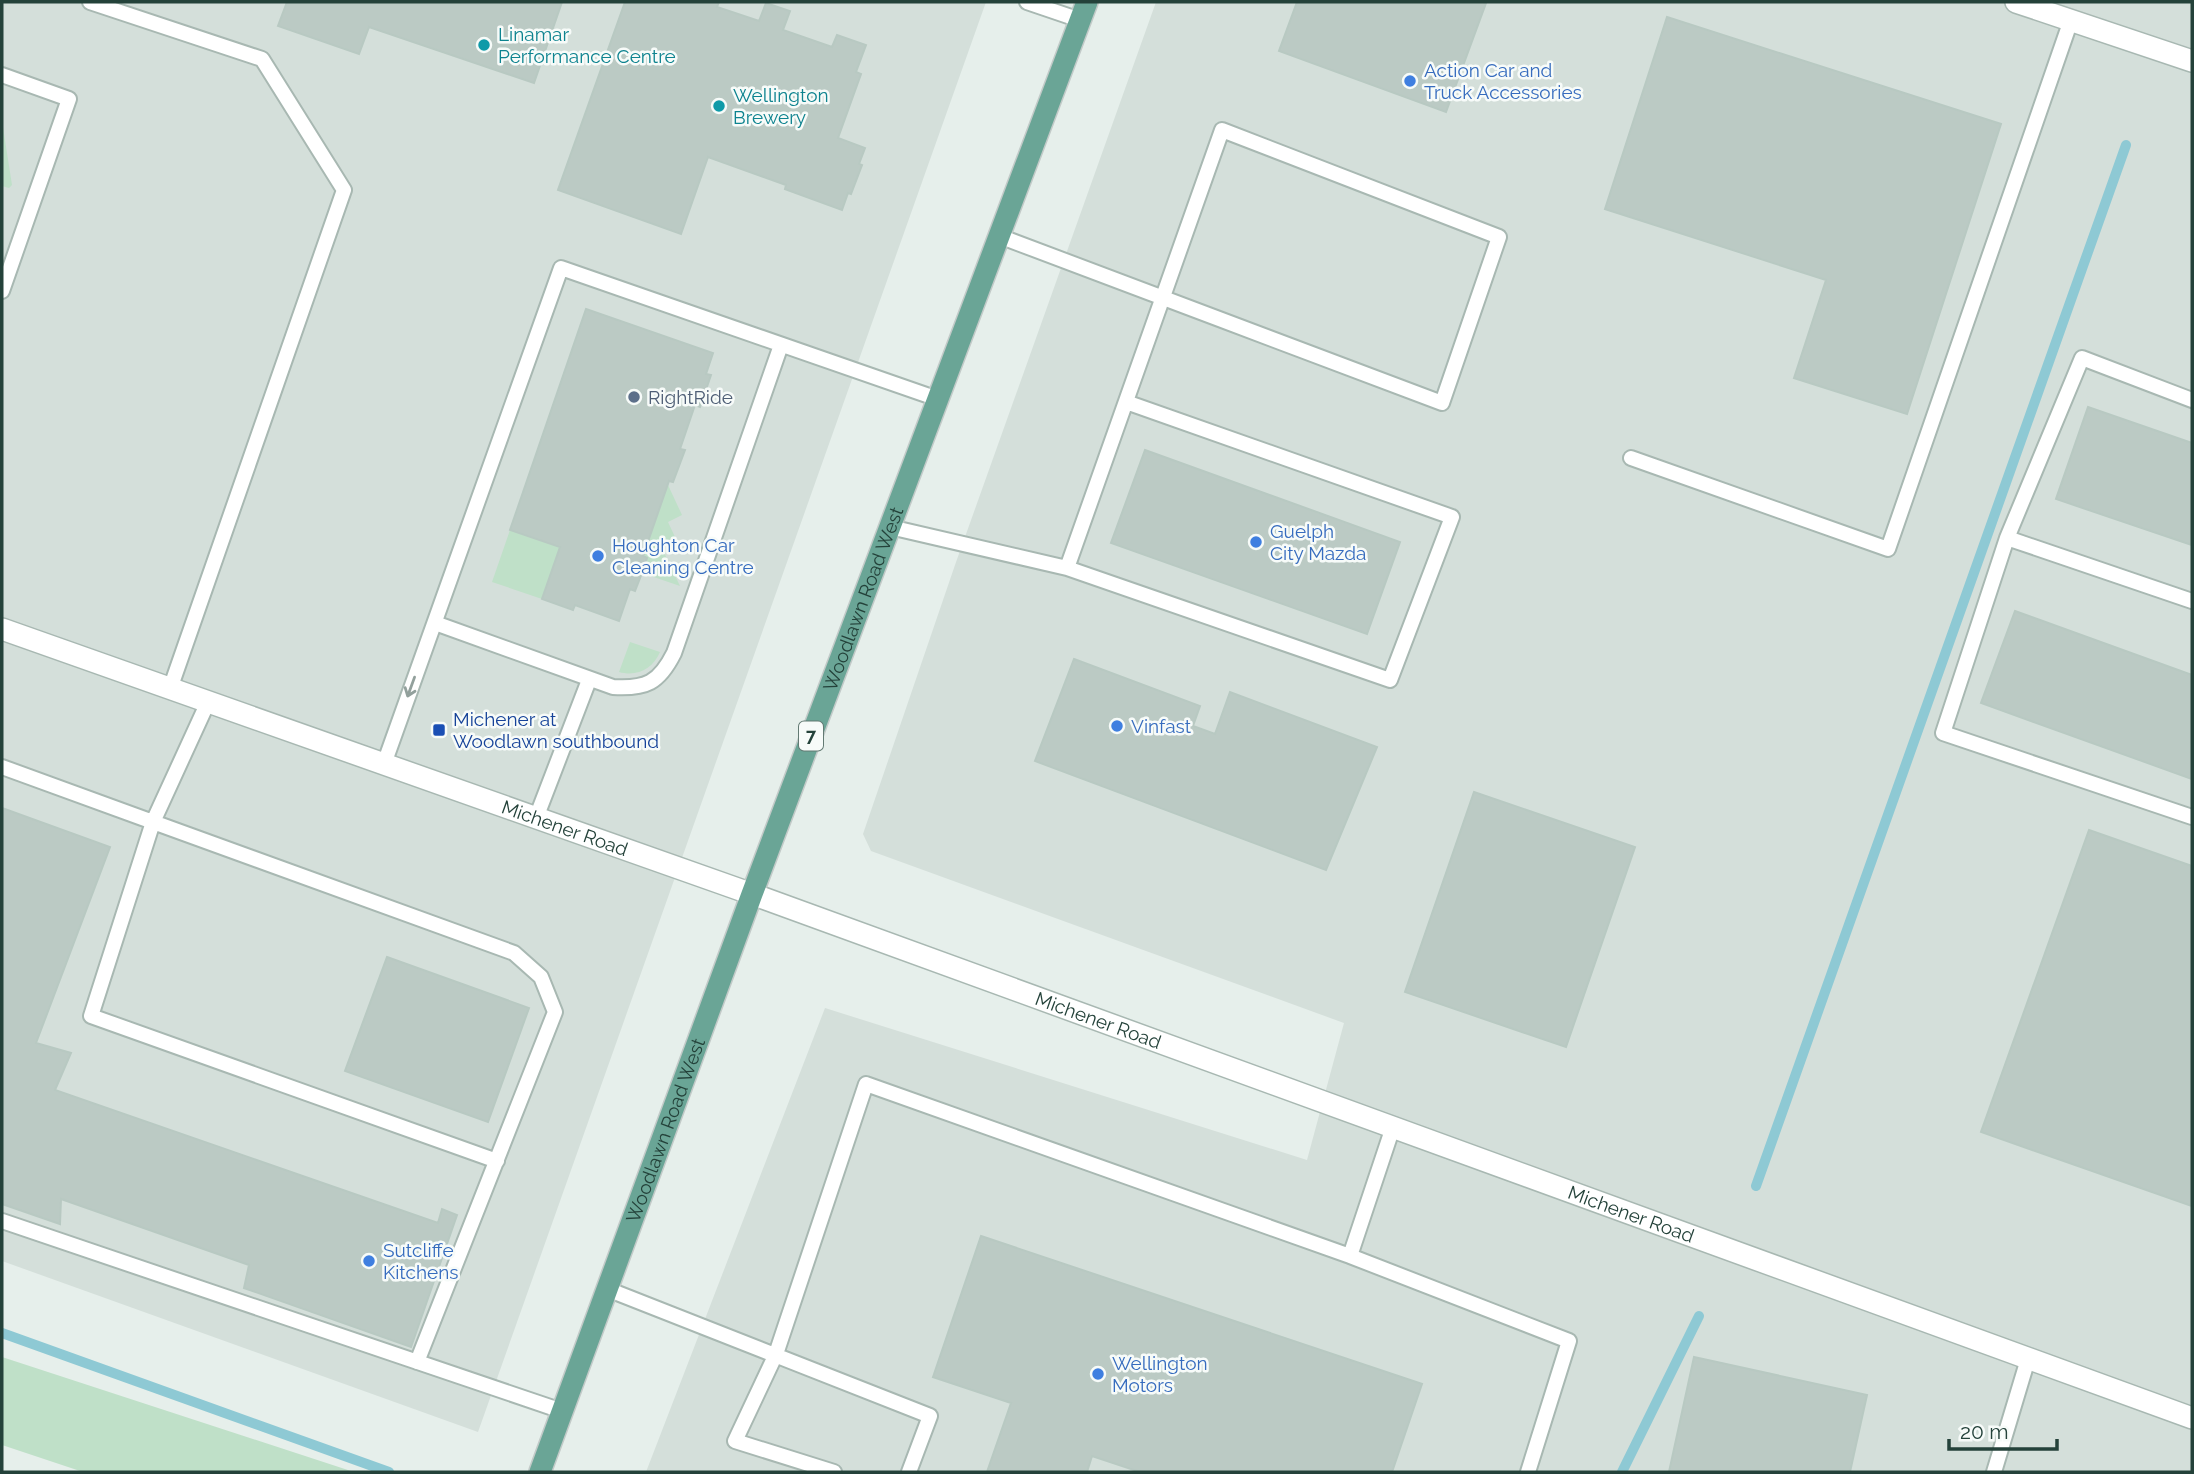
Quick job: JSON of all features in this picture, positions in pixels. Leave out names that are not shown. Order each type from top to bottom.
[{"type":"main road","name":"Woodlawn Road West","points":[[540,1472],[752,894],[1084,11]]},
{"type":"street","points":[[2016,2],[2192,61]]},
{"type":"street","name":"Michener Road","points":[[2,629],[752,894],[2192,1418]]},
{"type":"lane","points":[[90,2],[262,59],[344,190],[170,689]]},
{"type":"lane","points":[[1027,2],[1084,11]]},
{"type":"lane","points":[[1631,458],[1888,549],[2071,20]]},
{"type":"lane","points":[[2,75],[69,99],[2,291]]},
{"type":"lane","points":[[999,236],[1163,298],[1442,403],[1499,237],[1222,130],[1163,298],[1067,568]]},
{"type":"lane","points":[[384,764],[561,268],[938,399]]},
{"type":"lane","points":[[435,623],[613,687],[632,688],[650,683],[665,671],[674,653],[781,345]]},
{"type":"lane","points":[[2192,400],[2082,358],[2007,538],[1943,733],[2192,817]]},
{"type":"lane","points":[[890,527],[1067,568],[1390,680],[1452,517],[1126,402]]},
{"type":"lane","points":[[2007,538],[2192,601]]},
{"type":"lane","points":[[536,818],[589,680]]},
{"type":"lane","points":[[208,702],[153,822],[91,1016],[497,1161]]},
{"type":"lane","points":[[2,767],[514,953],[541,976],[555,1012],[417,1362]]},
{"type":"lane","points":[[834,1472],[735,1441],[776,1354],[866,1084],[1350,1256],[1569,1341],[1528,1472]]},
{"type":"lane","points":[[1350,1256],[1393,1127]]},
{"type":"lane","points":[[2,1221],[562,1411]]},
{"type":"lane","points":[[607,1289],[930,1416],[909,1472]]},
{"type":"lane","points":[[1994,1472],[2028,1359]]},
{"type":"shaded area","points":[[2,2],[986,2],[478,1432],[2,1261]]},
{"type":"shaded area","points":[[1156,2],[2192,2],[2192,1472],[646,1472],[825,1008],[1307,1160],[1344,1023],[871,851],[863,834],[955,565]]},
{"type":"green space","points":[[2,121],[12,185],[9,188],[2,186]]},
{"type":"green space","points":[[668,485],[682,515],[668,522],[675,537],[660,544],[680,586],[642,573],[643,556]]},
{"type":"green space","points":[[510,530],[560,547],[542,599],[492,582]]},
{"type":"green space","points":[[630,642],[660,652],[644,670],[619,672]]},
{"type":"green space","points":[[2,1357],[354,1472],[83,1472],[2,1445]]},
{"type":"building","name":"Linamar Performance Centre","points":[[287,2],[562,2],[534,83],[369,27],[359,54],[278,26]]},
{"type":"building","name":"Wellington Brewery","points":[[625,2],[719,2],[717,7],[759,21],[766,3],[790,11],[783,30],[832,47],[837,35],[866,45],[856,72],[861,74],[838,138],[865,148],[859,164],[862,165],[842,210],[785,189],[786,185],[708,157],[681,234],[558,190]]},
{"type":"building","name":"Action Car and Truck Accessories","points":[[1297,2],[1486,3],[1446,112],[1279,51]]},
{"type":"building","points":[[1667,17],[2001,124],[1907,414],[1794,378],[1826,280],[1605,209]]},
{"type":"building","points":[[586,309],[713,353],[706,374],[711,375],[700,407],[695,405],[680,449],[685,450],[673,482],[669,481],[643,556],[647,558],[642,573],[635,591],[630,589],[619,621],[575,605],[573,610],[542,599],[560,547],[510,530]]},
{"type":"building","points":[[2088,407],[2192,443],[2192,545],[2056,499]]},
{"type":"building","name":"Guelph City Mazda","points":[[1145,450],[1400,542],[1367,634],[1111,543]]},
{"type":"building","points":[[2015,611],[2192,675],[2192,779],[1981,703]]},
{"type":"building","points":[[1074,659],[1200,706],[1193,726],[1215,734],[1230,692],[1377,747],[1326,870],[1035,761]]},
{"type":"building","points":[[1474,792],[1635,847],[1566,1047],[1405,992]]},
{"type":"building","points":[[2,808],[110,847],[36,1043],[71,1053],[55,1090],[438,1223],[442,1209],[457,1215],[411,1347],[244,1288],[249,1265],[61,1199],[60,1224],[2,1204]]},
{"type":"building","points":[[2089,830],[2192,866],[2192,1206],[1981,1132]]},
{"type":"building","points":[[387,957],[529,1008],[488,1122],[345,1071]]},
{"type":"building","points":[[981,1236],[1422,1384],[1392,1472],[1140,1472],[1092,1456],[1087,1472],[987,1472],[1011,1403],[933,1377]]},
{"type":"building","points":[[1694,1357],[1867,1395],[1850,1472],[1669,1472]]},
{"type":"waterway","points":[[1756,1186],[2126,145]]},
{"type":"waterway","points":[[1622,1472],[1699,1316]]},
{"type":"waterway","points":[[2,1333],[389,1472]]},
{"type":"place","name":"Linamar Performance Centre","points":[[484,45]]},
{"type":"place","name":"Action Car and Truck Accessories","points":[[1410,81]]},
{"type":"place","name":"Wellington Brewery","points":[[719,106]]},
{"type":"place","name":"RightRide","points":[[634,397]]},
{"type":"place","name":"Guelph City Mazda","points":[[1256,542]]},
{"type":"place","name":"Houghton Car Cleaning Centre","points":[[598,556]]},
{"type":"place","name":"Vinfast","points":[[1117,726]]},
{"type":"place","name":"Michener at Woodlawn southbound","points":[[439,730]]},
{"type":"place","name":"Sutcliffe Kitchens","points":[[369,1261]]},
{"type":"place","name":"Wellington Motors","points":[[1098,1374]]}]
